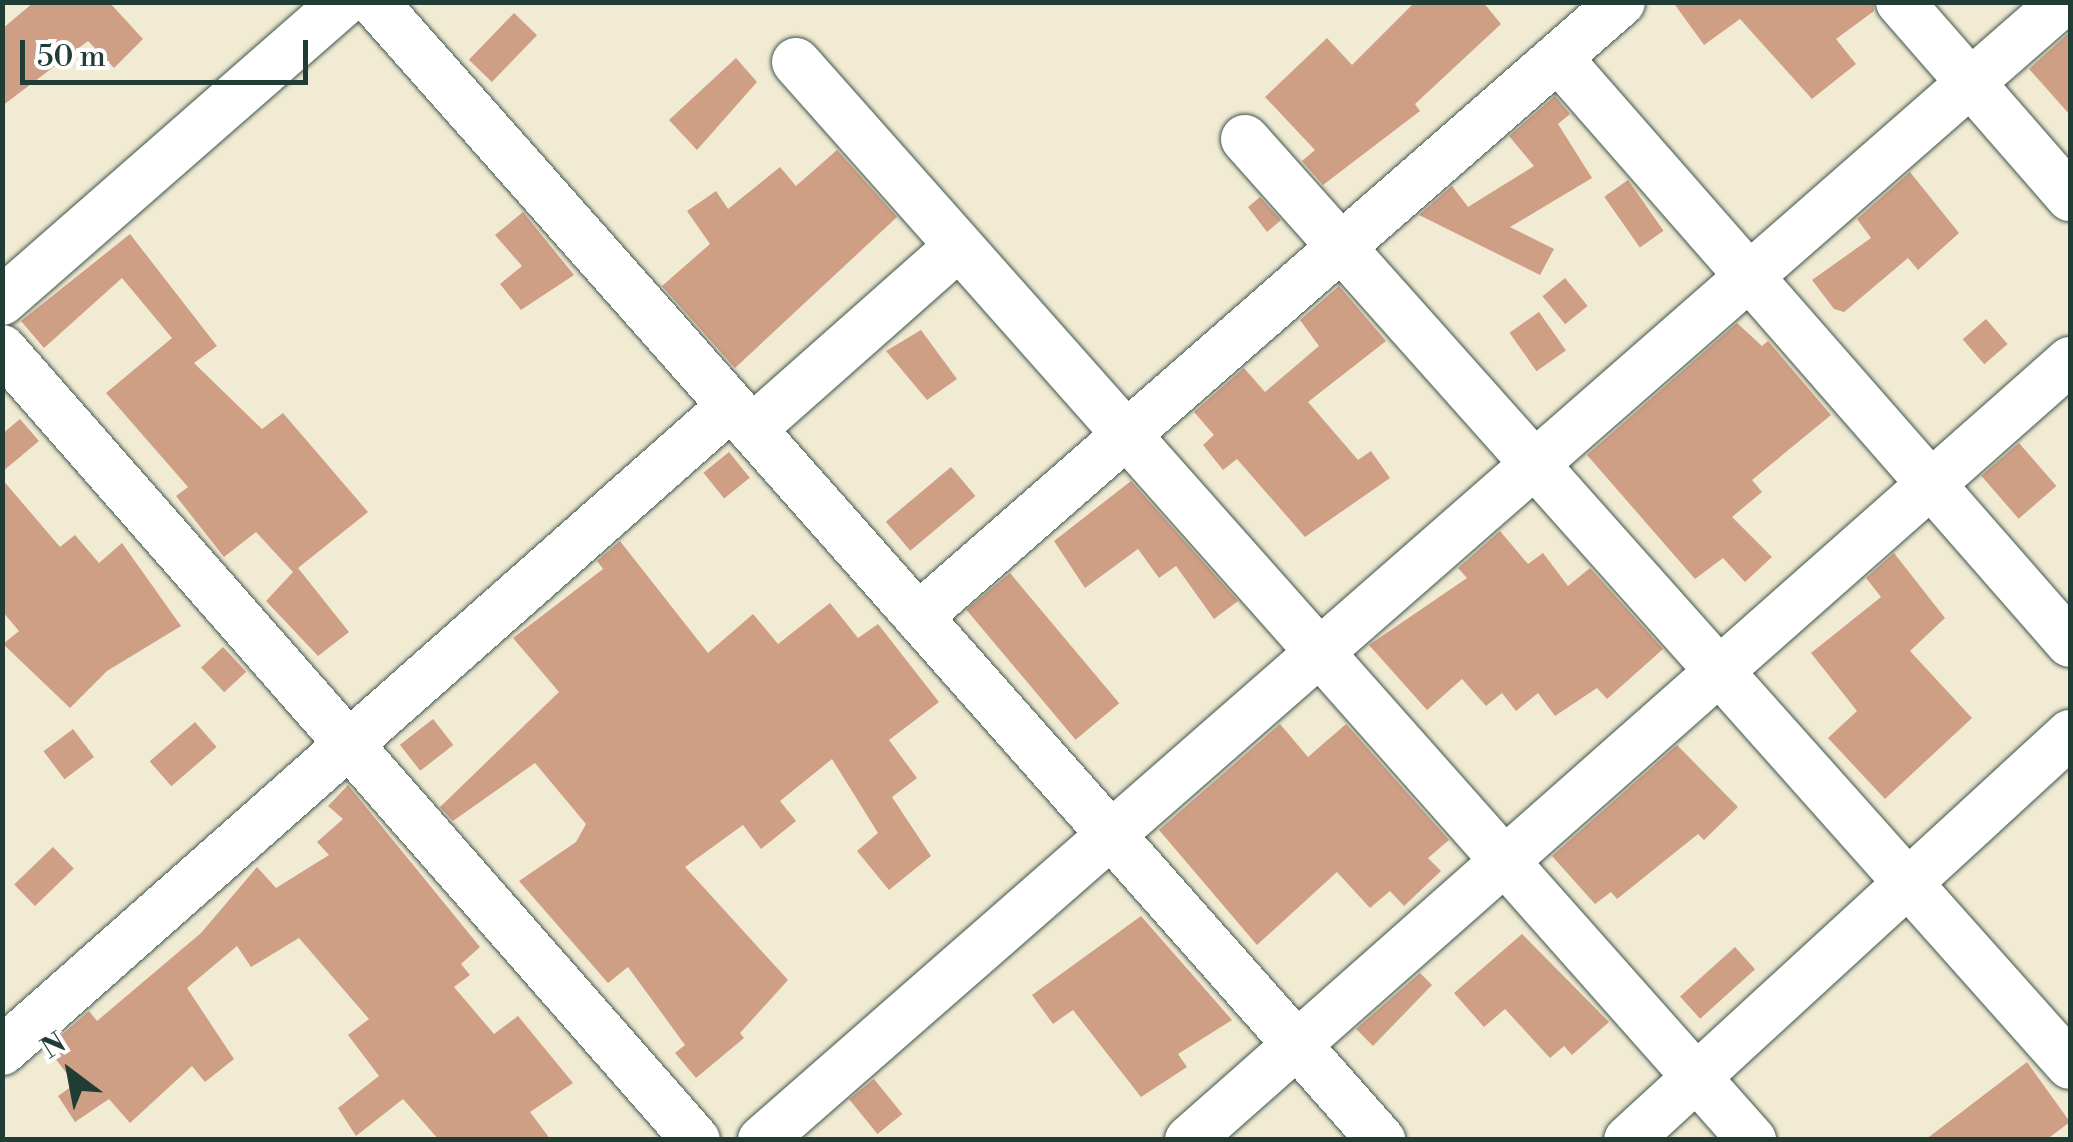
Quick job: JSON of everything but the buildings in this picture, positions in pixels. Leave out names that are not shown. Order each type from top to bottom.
[{"type":"street","points":[[2,301],[344,2]]},
{"type":"street","points":[[918,617],[1621,2]]},
{"type":"street","points":[[1900,2],[2070,197]]},
{"type":"street","points":[[762,1140],[2063,2]]},
{"type":"street","points":[[390,8],[741,418],[1380,1140]]},
{"type":"street","points":[[1558,58],[2070,643]]},
{"type":"street","points":[[796,62],[1752,1140]]},
{"type":"street","points":[[1244,139],[2070,1066]]},
{"type":"street","points":[[2,1051],[349,744],[741,418],[959,246]]},
{"type":"street","points":[[2,349],[696,1140]]},
{"type":"street","points":[[1189,1140],[2070,360]]},
{"type":"street","points":[[1628,1140],[2070,734]]}]
